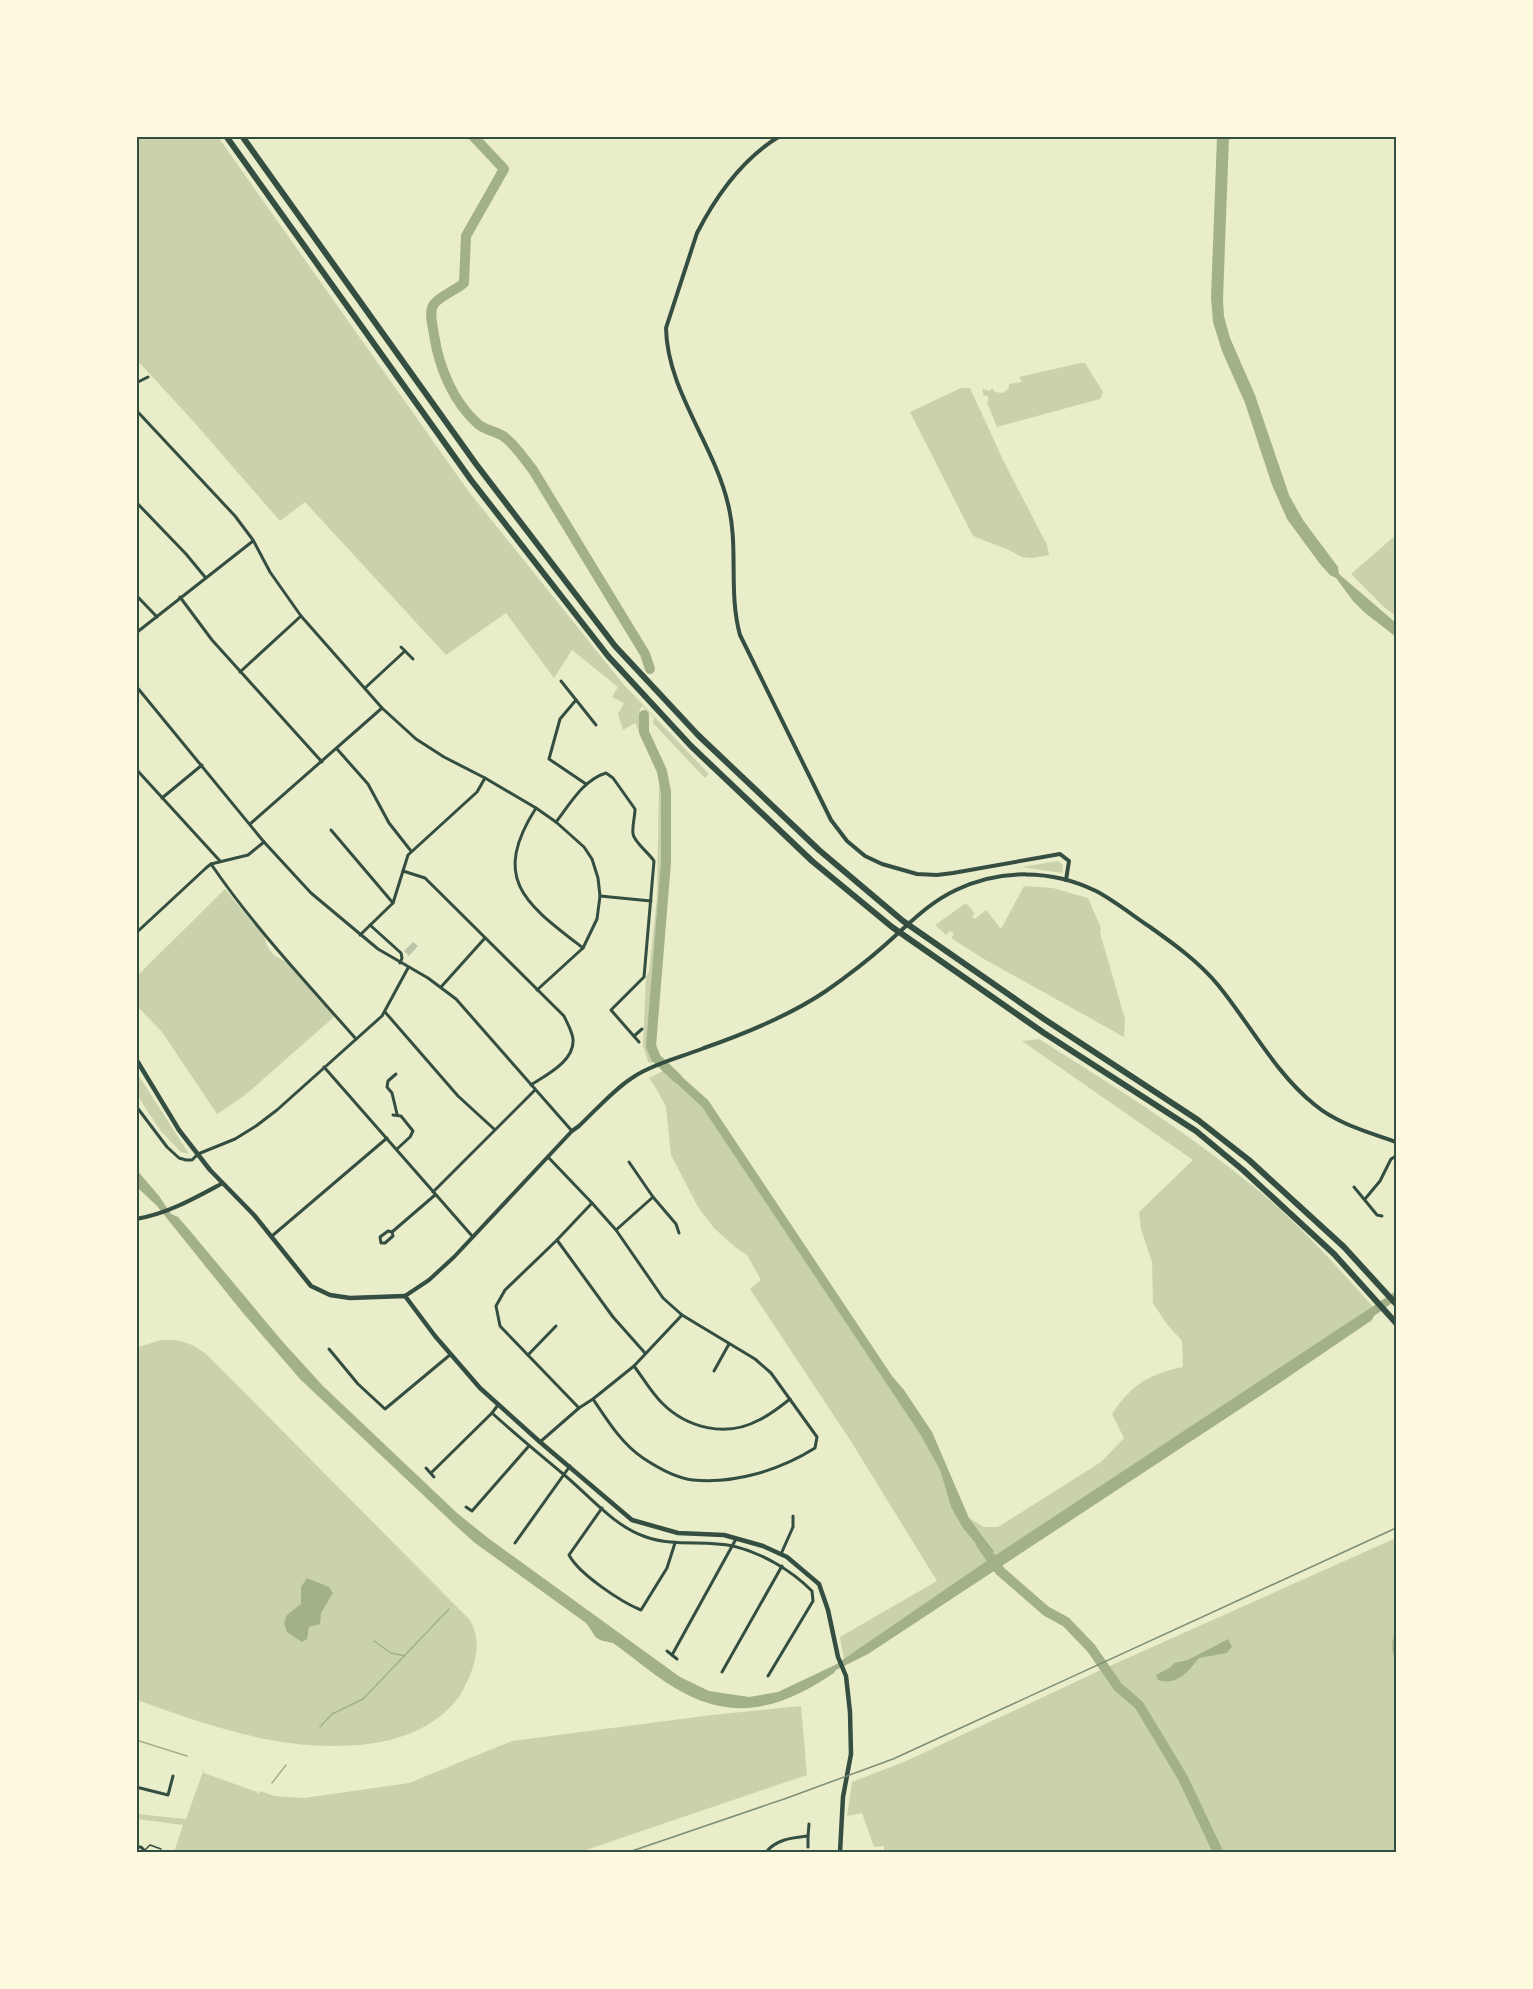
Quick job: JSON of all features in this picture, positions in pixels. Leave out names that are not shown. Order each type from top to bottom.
[{"type":"highway","points":[[226,136],[471,480],[608,656],[691,746],[812,861],[892,927],[1044,1033],[1196,1131],[1289,1211],[1334,1254],[1395,1322]]},
{"type":"highway","points":[[242,136],[483,473],[615,646],[698,735],[819,850],[903,921],[1044,1019],[1198,1120],[1249,1160],[1344,1246],[1396,1304]]},
{"type":"main road","points":[[136,1059],[179,1130],[221,1184],[272,1236],[311,1286],[330,1295],[350,1298],[405,1296],[451,1354],[498,1405],[632,1520],[678,1533],[737,1538],[787,1557],[819,1584],[844,1671],[850,1712],[851,1754],[843,1797],[840,1852]]},
{"type":"street","points":[[780,136],[744,165],[704,221],[697,233],[666,328],[666,342],[673,370],[715,461],[728,503],[735,557],[734,605],[740,635],[831,819],[847,841],[865,856],[900,870],[937,875],[1060,854],[1070,861],[1066,880]]},
{"type":"street","points":[[136,383],[148,377]]},
{"type":"street","points":[[136,410],[235,516],[253,540],[270,572],[301,616],[382,708],[416,739],[536,808],[584,847],[592,859],[598,878],[600,896],[597,919],[583,948],[537,990]]},
{"type":"street","points":[[136,502],[205,577]]},
{"type":"street","points":[[136,633],[253,540]]},
{"type":"street","points":[[136,595],[157,617]]},
{"type":"street","points":[[180,597],[212,640],[322,762]]},
{"type":"street","points":[[240,672],[301,616]]},
{"type":"street","points":[[401,647],[413,659]]},
{"type":"street","points":[[365,688],[405,651]]},
{"type":"street","points":[[561,681],[596,725]]},
{"type":"street","points":[[136,686],[264,842],[311,893],[360,935],[400,963],[441,987],[458,1002],[572,1131]]},
{"type":"street","points":[[576,700],[560,719],[549,759],[586,784]]},
{"type":"street","points":[[250,824],[382,708]]},
{"type":"street","points":[[337,749],[368,784],[389,823],[411,852]]},
{"type":"street","points":[[162,798],[202,765]]},
{"type":"street","points":[[136,769],[220,862]]},
{"type":"street","points":[[556,822],[586,784],[596,776],[606,773],[613,778],[635,809],[633,834],[636,842],[648,852],[654,861],[644,977],[611,1010],[639,1041]]},
{"type":"street","points":[[360,935],[393,903],[408,855],[477,792],[485,777]]},
{"type":"street","points":[[536,808],[519,840],[515,861],[516,879],[524,896],[537,911],[583,948]]},
{"type":"street","points":[[331,830],[393,903]]},
{"type":"street","points":[[136,933],[211,864],[248,855],[264,842]]},
{"type":"street","points":[[211,864],[229,891],[281,954],[356,1039]]},
{"type":"street","points":[[403,872],[424,878],[564,1016],[573,1041],[569,1053],[562,1064],[531,1085]]},
{"type":"street","points":[[405,1296],[438,1272],[572,1131],[630,1079],[656,1066],[742,1035],[785,1014],[825,991],[932,904],[955,890],[993,878],[1026,874],[1066,880],[1109,899],[1196,962],[1229,999],[1296,1088],[1316,1106],[1349,1126],[1396,1142]]},
{"type":"street","points":[[600,896],[651,901]]},
{"type":"street","points":[[370,925],[400,954],[402,958],[400,963]]},
{"type":"street","points":[[441,987],[485,939]]},
{"type":"street","points":[[136,1106],[166,1147],[179,1158],[192,1160],[198,1154],[234,1139],[256,1126],[385,1012],[408,968]]},
{"type":"street","points":[[385,1012],[458,1096],[477,1116],[494,1129]]},
{"type":"street","points":[[634,1036],[642,1029]]},
{"type":"street","points":[[324,1067],[473,1237]]},
{"type":"street","points":[[396,1074],[388,1081],[387,1086],[392,1094],[395,1115],[401,1116],[413,1131],[397,1149]]},
{"type":"street","points":[[392,1232],[393,1236],[386,1242],[381,1242],[381,1236],[388,1231],[392,1232],[434,1194],[494,1129],[535,1090]]},
{"type":"street","points":[[272,1236],[387,1138]]},
{"type":"street","points":[[1365,1200],[1380,1181],[1391,1159],[1396,1156]]},
{"type":"street","points":[[548,1157],[616,1230],[663,1298],[682,1315],[756,1359],[771,1373],[817,1437],[815,1448],[800,1458],[745,1476],[692,1480],[669,1474],[642,1458],[622,1440],[593,1399]]},
{"type":"street","points":[[629,1162],[653,1197],[676,1224],[679,1233]]},
{"type":"street","points":[[136,1219],[159,1214],[193,1200],[221,1184]]},
{"type":"street","points":[[1354,1187],[1377,1215],[1382,1216]]},
{"type":"street","points":[[616,1230],[653,1197]]},
{"type":"street","points":[[579,1408],[500,1326],[496,1306],[505,1290],[592,1203]]},
{"type":"street","points":[[557,1240],[613,1317],[645,1353]]},
{"type":"street","points":[[540,1442],[579,1408],[634,1366],[682,1315]]},
{"type":"street","points":[[528,1355],[556,1326]]},
{"type":"street","points":[[714,1371],[729,1344]]},
{"type":"street","points":[[329,1349],[358,1384],[385,1409],[451,1354]]},
{"type":"street","points":[[634,1366],[660,1402],[680,1419],[701,1427],[724,1429],[743,1427],[759,1421],[790,1399]]},
{"type":"street","points":[[430,1473],[498,1405]]},
{"type":"street","points":[[492,1413],[528,1447],[563,1473],[626,1527],[646,1537],[675,1544],[733,1546],[782,1566],[812,1591],[813,1601],[768,1676]]},
{"type":"street","points":[[466,1507],[471,1511],[528,1447]]},
{"type":"street","points":[[515,1543],[570,1466]]},
{"type":"street","points":[[426,1468],[434,1477]]},
{"type":"street","points":[[602,1508],[569,1556],[574,1566],[628,1605],[641,1610],[667,1568],[675,1544]]},
{"type":"street","points":[[781,1554],[793,1527],[793,1516]]},
{"type":"street","points":[[672,1655],[737,1538]]},
{"type":"street","points":[[722,1672],[782,1566]]},
{"type":"street","points":[[667,1651],[677,1659]]},
{"type":"street","points":[[136,1787],[168,1795],[173,1776]]},
{"type":"street","points":[[808,1847],[809,1824]]},
{"type":"street","points":[[766,1852],[776,1842],[808,1836]]},
{"type":"street","points":[[136,1846],[145,1851]]},
{"type":"lane","points":[[145,1851],[150,1845],[161,1849]]},
{"type":"shaded area","points":[[136,137],[218,137],[469,492],[624,685],[709,774],[705,778],[698,771],[653,723],[654,718],[642,706],[639,712],[643,735],[661,774],[665,799],[662,879],[653,992],[650,993],[653,993],[649,1046],[646,1049],[650,1048],[656,1061],[648,1062],[643,1045],[646,977],[649,972],[657,897],[659,785],[657,772],[635,723],[623,730],[618,714],[624,703],[612,697],[618,687],[572,650],[554,678],[506,613],[446,655],[305,502],[280,521],[137,360]]},
{"type":"shaded area","points":[[1217,137],[1229,137],[1223,300],[1224,316],[1230,338],[1255,395],[1289,495],[1303,520],[1338,567],[1339,574],[1396,623],[1396,637],[1353,601],[1336,578],[1320,564],[1287,519],[1272,485],[1245,403],[1222,351],[1213,322],[1211,298]]},
{"type":"shaded area","points":[[1085,363],[1103,392],[1100,399],[997,427],[987,402],[989,400],[987,395],[984,396],[982,389],[990,391],[992,388],[995,392],[1003,393],[1009,388],[1009,384],[1022,382],[1019,377]]},
{"type":"shaded area","points":[[961,388],[970,388],[1004,462],[1047,545],[1049,555],[1022,557],[973,536],[910,412]]},
{"type":"shaded area","points":[[1396,535],[1396,616],[1351,574]]},
{"type":"shaded area","points":[[1058,861],[1063,865],[1062,873],[1022,867]]},
{"type":"shaded area","points":[[1024,886],[1053,888],[1088,898],[1101,928],[1100,933],[1125,1019],[1124,1037],[984,959],[951,938],[954,934],[950,931],[946,935],[935,925],[966,903],[975,914],[972,916],[975,919],[986,910],[1001,929]]},
{"type":"shaded area","points":[[225,889],[265,938],[272,953],[286,961],[334,1017],[244,1096],[217,1114],[162,1032],[137,1006],[137,976]]},
{"type":"shaded area","points":[[1039,1039],[1121,1091],[1228,1166],[1301,1229],[1373,1307],[985,1562],[844,1659],[840,1637],[937,1581],[852,1443],[750,1289],[761,1280],[747,1255],[714,1228],[698,1207],[671,1155],[666,1107],[649,1078],[663,1071],[702,1107],[920,1434],[940,1470],[951,1507],[994,1550],[969,1518],[984,1527],[998,1527],[1101,1462],[1124,1438],[1112,1414],[1126,1395],[1151,1377],[1183,1367],[1182,1341],[1153,1303],[1152,1262],[1141,1229],[1139,1212],[1193,1160],[1022,1041]]},
{"type":"shaded area","points":[[672,1068],[708,1100],[892,1376],[932,1432],[969,1518],[994,1551],[986,1556],[963,1528],[951,1507],[940,1470],[920,1434],[702,1107],[663,1071]]},
{"type":"shaded area","points":[[137,1073],[189,1154],[181,1152],[160,1130],[137,1095]]},
{"type":"shaded area","points":[[136,1169],[171,1214],[178,1217],[282,1341],[323,1386],[457,1513],[680,1677],[709,1691],[749,1697],[778,1692],[835,1665],[985,1562],[1396,1291],[1396,1300],[1372,1320],[1275,1386],[868,1654],[836,1670],[799,1694],[781,1701],[763,1706],[725,1707],[706,1702],[676,1689],[613,1643],[598,1639],[586,1623],[475,1543],[456,1526],[300,1379],[243,1313],[157,1206],[137,1187]]},
{"type":"shaded area","points":[[161,1340],[186,1343],[207,1355],[470,1620],[477,1647],[474,1664],[459,1696],[439,1717],[420,1729],[388,1741],[354,1745],[305,1745],[232,1731],[137,1700],[136,1348]]},
{"type":"shaded area","points":[[1396,1538],[1396,1852],[884,1852],[884,1846],[874,1847],[862,1813],[847,1816],[852,1782],[906,1761],[1103,1669]]},
{"type":"shaded area","points":[[307,1578],[329,1587],[333,1593],[321,1613],[320,1624],[309,1627],[307,1639],[302,1642],[287,1632],[284,1623],[287,1615],[301,1604],[301,1587]]},
{"type":"shaded area","points":[[1228,1639],[1232,1647],[1227,1653],[1199,1658],[1186,1673],[1171,1681],[1158,1680],[1156,1675],[1174,1663],[1188,1660]]},
{"type":"shaded area","points":[[801,1706],[807,1775],[580,1852],[174,1852],[183,1825],[137,1819],[137,1814],[186,1819],[204,1769],[204,1773],[258,1794],[261,1791],[274,1796],[304,1798],[409,1783],[512,1741]]},
{"type":"building","points":[[413,942],[418,946],[409,956],[404,951]]},
{"type":"waterway","points":[[473,136],[504,169],[466,236],[464,283],[440,298],[432,307],[431,319],[439,359],[454,395],[469,415],[481,426],[507,439],[533,470],[645,654],[650,669]]},
{"type":"waterway","points":[[644,715],[644,732],[662,771],[666,792],[666,862],[651,1046],[656,1058],[677,1078]]},
{"type":"waterway","points":[[981,1544],[1000,1571],[1046,1611],[1066,1622],[1091,1648],[1118,1687],[1139,1705],[1183,1778],[1218,1852]]},
{"type":"waterway","points":[[320,1727],[332,1714],[363,1699],[449,1609]]},
{"type":"waterway","points":[[1396,1633],[1393,1640],[1396,1661]]},
{"type":"waterway","points":[[374,1641],[391,1653],[405,1656]]},
{"type":"waterway","points":[[136,1740],[187,1756]]},
{"type":"waterway","points":[[272,1783],[286,1765]]},
{"type":"railway","points":[[629,1852],[893,1759],[1396,1528]]}]
